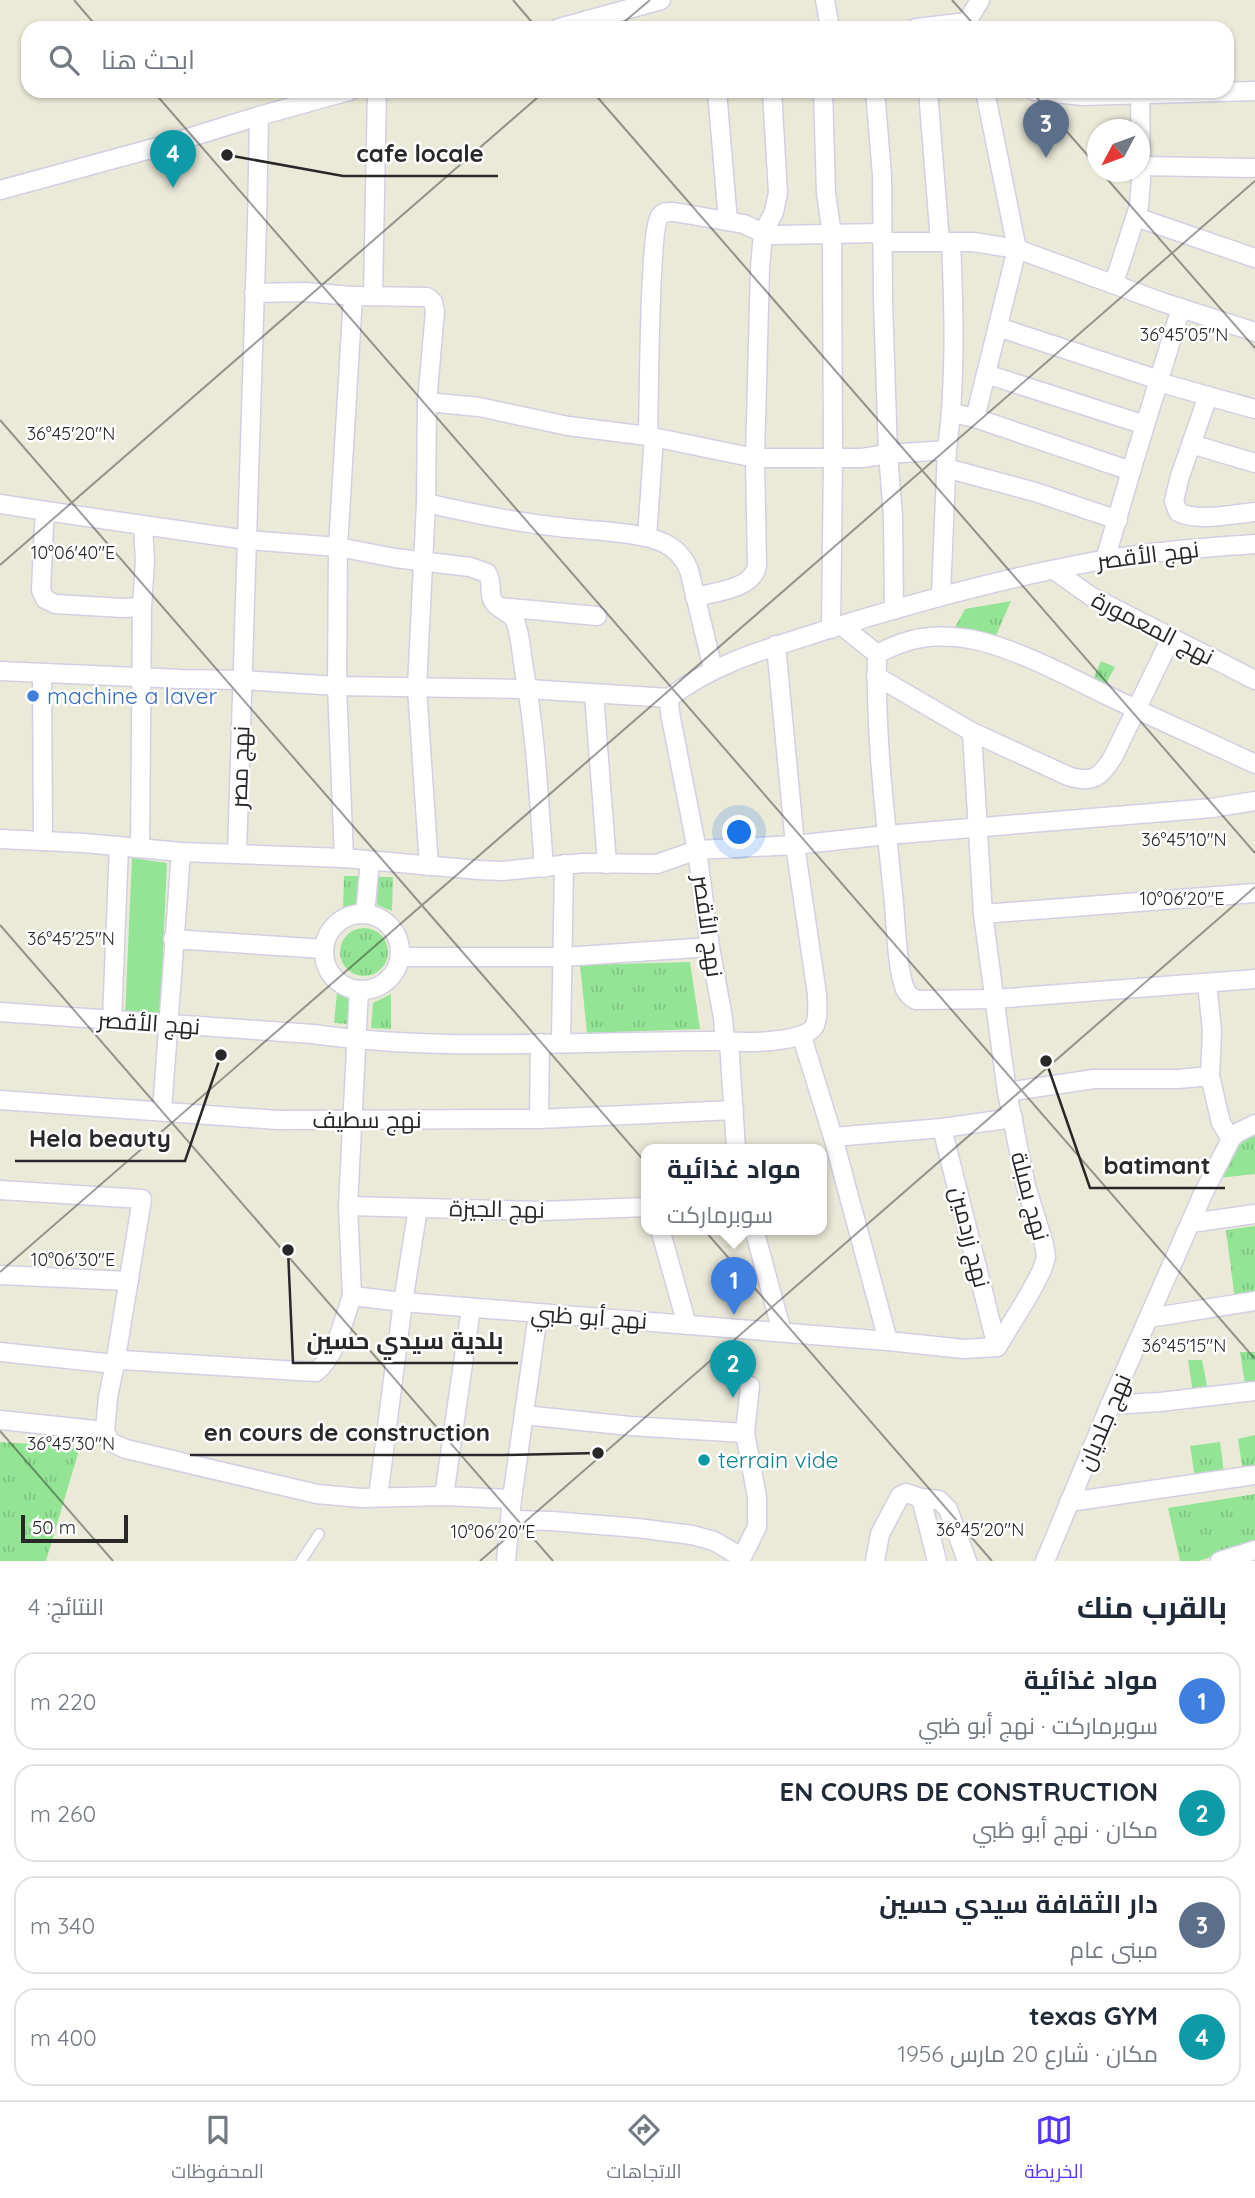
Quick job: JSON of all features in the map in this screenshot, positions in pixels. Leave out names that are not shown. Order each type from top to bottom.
[{"type":"street","points":[[584,21],[661,0]]},
{"type":"street","points":[[825,0],[829,21]]},
{"type":"street","points":[[969,21],[980,0]]},
{"type":"street","points":[[1234,92],[1255,91]]},
{"type":"street","points":[[0,190],[324,98]]},
{"type":"street","points":[[373,295],[377,98]]},
{"type":"street","points":[[718,98],[728,221]]},
{"type":"street","points":[[695,597],[747,583],[756,574],[758,307],[763,233],[774,212],[778,193],[772,98]]},
{"type":"street","points":[[823,98],[826,193],[832,235],[836,627],[877,654]]},
{"type":"street","points":[[876,98],[882,175],[894,610]]},
{"type":"street","points":[[929,98],[953,299],[952,413],[947,459],[941,596]]},
{"type":"street","points":[[975,418],[1017,249],[986,98]]},
{"type":"street","points":[[1140,98],[1140,119]]},
{"type":"street","name":"نهج مصر","points":[[237,853],[259,116]]},
{"type":"street","points":[[1150,166],[1255,168]]},
{"type":"street","points":[[1114,283],[1136,217],[1141,182]]},
{"type":"street","points":[[647,537],[655,227],[659,217],[666,212],[744,224],[763,233],[790,236],[832,235],[973,242],[1017,249],[1255,332]]},
{"type":"street","points":[[1136,217],[1255,258]]},
{"type":"street","points":[[254,293],[305,292],[427,297],[433,302],[435,320],[427,402],[426,503],[416,688],[429,866]]},
{"type":"street","points":[[344,858],[337,686],[338,547],[353,296]]},
{"type":"street","points":[[1105,560],[1181,308]]},
{"type":"street","points":[[998,327],[1158,381],[1255,409]]},
{"type":"street","points":[[986,374],[1145,425]]},
{"type":"street","points":[[1208,396],[1174,501],[1178,513],[1202,516],[1255,512]]},
{"type":"street","points":[[427,402],[486,408],[568,426],[651,437],[755,458],[862,458],[888,454],[947,459],[1118,520]]},
{"type":"street","points":[[952,413],[975,418],[1131,471]]},
{"type":"street","points":[[1191,444],[1255,463]]},
{"type":"street","points":[[426,503],[540,525],[647,537],[665,544],[677,551],[689,570],[713,669]]},
{"type":"street","points":[[0,504],[247,540],[338,547],[422,562],[470,567],[487,573],[492,598],[514,618],[528,689],[544,868]]},
{"type":"street","points":[[46,511],[41,590],[46,599],[55,604],[142,607]]},
{"type":"street","points":[[140,848],[142,607],[145,561],[143,526]]},
{"type":"street","name":"نهج الأقصر","points":[[0,1012],[313,1034],[358,1040],[485,1044],[727,1042],[710,947],[697,850],[669,698],[697,677],[713,669],[776,645],[941,596],[1105,560],[1255,544]]},
{"type":"street","name":"نهج المعمورة","points":[[1054,570],[1092,597],[1255,680]]},
{"type":"street","points":[[499,607],[597,616]]},
{"type":"street","points":[[877,654],[901,642],[936,636],[984,642],[1031,660],[1255,764]]},
{"type":"street","points":[[876,676],[972,732],[1068,776],[1079,779],[1093,778],[1105,769],[1171,638]]},
{"type":"street","points":[[736,1144],[727,1042],[802,1037],[813,1028],[817,1017],[817,994],[795,845],[776,645]]},
{"type":"street","points":[[877,654],[876,676],[887,835],[900,961],[904,987],[909,996],[916,1000],[994,999],[1255,979]]},
{"type":"street","points":[[0,671],[337,686],[528,689],[669,698]]},
{"type":"street","points":[[42,674],[43,841]]},
{"type":"street","points":[[594,694],[607,864]]},
{"type":"street","name":"نهج بمبلة","points":[[972,732],[983,914],[994,999],[1014,1134],[1046,1256],[1030,1293],[997,1347]]},
{"type":"street","points":[[0,839],[181,852],[344,858],[478,870],[544,868],[564,864],[657,864],[697,850],[795,845],[1212,808],[1255,801]]},
{"type":"street","points":[[112,1021],[119,846]]},
{"type":"street","points":[[162,1111],[181,852]]},
{"type":"street","points":[[365,914],[370,861]]},
{"type":"street","points":[[561,1042],[564,864]]},
{"type":"street","points":[[983,914],[1255,893]]},
{"type":"street","points":[[365,914],[384,921],[391,928],[397,937],[400,957],[386,982],[368,990],[359,990],[340,983],[333,977],[324,950],[333,928],[342,920],[365,914]]},
{"type":"street","points":[[173,939],[324,950]]},
{"type":"street","points":[[400,957],[563,957],[710,947]]},
{"type":"street","points":[[1208,982],[1212,1031],[1210,1076],[1222,1123],[1234,1136],[1255,1124]]},
{"type":"street","points":[[0,1352],[116,1364],[122,1360],[317,1371],[325,1364],[352,1296],[348,1206],[359,990]]},
{"type":"street","points":[[0,1012],[0,1023]]},
{"type":"street","points":[[802,1037],[833,1137],[888,1340]]},
{"type":"street","points":[[539,1119],[540,1042]]},
{"type":"street","points":[[1007,1091],[1094,1079],[1178,1079],[1210,1076]]},
{"type":"street","name":"نهج سطيف","points":[[0,1100],[278,1120],[539,1119],[734,1110]]},
{"type":"street","points":[[833,1137],[942,1128],[1013,1118]]},
{"type":"street","name":"نهج زردمين","points":[[942,1128],[997,1347]]},
{"type":"street","name":"نهج جلديان","points":[[1045,1561],[1110,1405],[1191,1223],[1234,1136]]},
{"type":"street","points":[[0,1190],[142,1199],[116,1364],[108,1397],[105,1431],[110,1442],[174,1462],[317,1494],[512,1499]]},
{"type":"street","name":"نهج الجيزة","points":[[348,1206],[541,1211],[641,1207]]},
{"type":"street","points":[[377,1497],[402,1302],[418,1208]]},
{"type":"street","points":[[1191,1223],[1255,1214]]},
{"type":"street","points":[[662,1235],[687,1325]]},
{"type":"street","points":[[756,1235],[782,1332]]},
{"type":"street","points":[[0,1275],[129,1281]]},
{"type":"street","name":"نهج أبو ظبي","points":[[352,1296],[538,1314],[888,1340],[964,1349],[997,1347]]},
{"type":"street","points":[[1149,1318],[1255,1301]]},
{"type":"street","points":[[444,1496],[471,1308]]},
{"type":"street","points":[[506,1561],[538,1314]]},
{"type":"street","points":[[510,1520],[637,1528],[692,1535],[714,1541],[741,1559],[757,1527],[757,1497],[745,1433],[750,1387]]},
{"type":"street","points":[[1110,1405],[1255,1391]]},
{"type":"street","points":[[524,1415],[630,1426],[745,1433]]},
{"type":"street","points":[[0,1420],[105,1431]]},
{"type":"street","points":[[1069,1502],[1255,1475]]},
{"type":"street","points":[[875,1561],[880,1534],[900,1496],[906,1493],[939,1500],[948,1509],[967,1561]]},
{"type":"street","points":[[921,1498],[937,1561]]},
{"type":"street","points":[[1220,1561],[1255,1550]]},
{"type":"lane","points":[[300,1561],[319,1534]]},
{"type":"green space","points":[[1011,601],[994,640],[953,631],[965,609]]},
{"type":"green space","points":[[1101,661],[1115,667],[1103,689],[1091,684]]},
{"type":"green space","points":[[132,858],[167,863],[160,1018],[125,1015]]},
{"type":"green space","points":[[344,876],[359,876],[357,904],[343,909]]},
{"type":"green space","points":[[378,877],[393,877],[392,911],[377,905]]},
{"type":"green space","points":[[364,928],[381,935],[388,952],[381,969],[364,976],[347,969],[340,952],[347,935]]},
{"type":"green space","points":[[690,962],[700,1029],[587,1033],[580,965]]},
{"type":"green space","points":[[337,993],[351,1001],[349,1024],[334,1023]]},
{"type":"green space","points":[[391,994],[391,1029],[371,1028],[373,1003]]},
{"type":"green space","points":[[1255,1135],[1255,1174],[1218,1178],[1233,1139]]},
{"type":"green space","points":[[1255,1226],[1255,1295],[1235,1300],[1226,1230]]},
{"type":"green space","points":[[1240,1352],[1255,1352],[1255,1384],[1245,1385]]},
{"type":"green space","points":[[1188,1360],[1202,1360],[1208,1391],[1193,1393]]},
{"type":"green space","points":[[1255,1435],[1255,1470],[1243,1472],[1238,1439]]},
{"type":"green space","points":[[0,1442],[80,1447],[46,1561],[0,1561]]},
{"type":"green space","points":[[1220,1442],[1224,1473],[1195,1478],[1190,1446]]},
{"type":"green space","points":[[1255,1494],[1255,1542],[1199,1561],[1180,1561],[1168,1508]]},
{"type":"place","name":"cafe locale","points":[[227,155]]},
{"type":"place","name":"دار الثقافة سيدي حسين","points":[[1046,158]]},
{"type":"place","name":"texas GYM","points":[[173,188]]},
{"type":"place","name":"machine a laver","points":[[33,696]]},
{"type":"place","name":"Hela beauty","points":[[221,1055]]},
{"type":"place","name":"batimant","points":[[1046,1061]]},
{"type":"place","name":"بلدية سيدي حسين","points":[[288,1250]]},
{"type":"place","name":"مواد غذائية","points":[[734,1315]]},
{"type":"place","name":"EN COURS DE CONSTRUCTION","points":[[733,1398]]},
{"type":"place","name":"en cours de construction","points":[[598,1453]]},
{"type":"place","name":"terrain vide","points":[[704,1460]]}]
